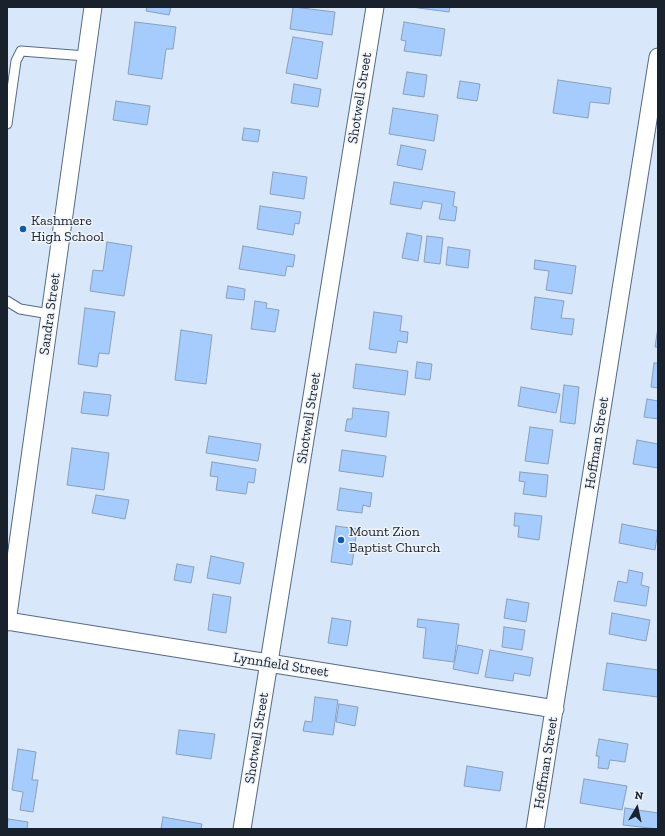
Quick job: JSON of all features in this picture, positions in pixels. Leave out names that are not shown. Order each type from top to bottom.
[{"type":"street","name":"Sandra Street","points":[[7,621],[93,7]]},
{"type":"street","name":"Shotwell Street","points":[[242,829],[375,7]]},
{"type":"street","name":"Hoffman Street","points":[[536,829],[658,57]]},
{"type":"street","name":"Lynnfield Street","points":[[7,621],[555,709]]},
{"type":"lane","points":[[7,124],[16,61],[21,51],[86,56]]},
{"type":"lane","points":[[7,301],[20,309],[50,314]]},
{"type":"building","points":[[147,7],[171,7],[169,15],[146,11]]},
{"type":"building","points":[[293,7],[335,12],[332,35],[290,29]]},
{"type":"building","points":[[411,7],[450,7],[449,12]]},
{"type":"building","points":[[135,22],[176,27],[173,49],[166,49],[162,79],[128,74]]},
{"type":"building","points":[[404,22],[445,29],[441,56],[404,51],[406,41],[401,40]]},
{"type":"building","points":[[293,37],[323,42],[317,79],[286,73]]},
{"type":"building","points":[[407,72],[427,75],[424,97],[403,94]]},
{"type":"building","points":[[558,80],[611,88],[609,104],[590,102],[588,118],[553,113]]},
{"type":"building","points":[[460,81],[480,84],[477,101],[457,98]]},
{"type":"building","points":[[294,84],[321,89],[318,107],[291,103]]},
{"type":"building","points":[[116,101],[150,106],[147,125],[113,120]]},
{"type":"building","points":[[393,108],[438,115],[434,141],[389,134]]},
{"type":"building","points":[[244,128],[260,130],[258,142],[242,140]]},
{"type":"building","points":[[401,145],[426,150],[422,170],[397,165]]},
{"type":"building","points":[[273,172],[307,177],[304,199],[270,194]]},
{"type":"building","points":[[394,182],[455,192],[453,206],[457,207],[455,221],[439,219],[442,204],[423,201],[421,209],[390,204]]},
{"type":"building","points":[[260,206],[301,212],[299,224],[295,223],[293,235],[257,229]]},
{"type":"building","points":[[407,233],[422,236],[418,261],[402,258]]},
{"type":"building","points":[[427,236],[443,238],[440,264],[424,262]]},
{"type":"building","points":[[107,242],[132,246],[124,296],[90,291],[93,270],[103,271]]},
{"type":"building","points":[[243,246],[295,255],[293,267],[287,266],[285,276],[239,269]]},
{"type":"building","points":[[448,247],[470,250],[468,268],[446,265]]},
{"type":"building","points":[[535,260],[576,266],[572,294],[546,290],[549,271],[534,269]]},
{"type":"building","points":[[228,286],[245,289],[244,300],[226,298]]},
{"type":"building","points":[[535,297],[564,301],[561,318],[574,319],[572,335],[531,329]]},
{"type":"building","points":[[255,301],[267,303],[266,308],[279,310],[275,332],[251,329]]},
{"type":"building","points":[[85,308],[115,312],[109,354],[99,353],[97,367],[78,364]]},
{"type":"building","points":[[374,312],[402,316],[400,331],[408,332],[407,343],[398,341],[396,353],[369,349]]},
{"type":"building","points":[[658,327],[658,347],[655,347]]},
{"type":"building","points":[[181,330],[212,335],[206,384],[175,380]]},
{"type":"building","points":[[417,362],[432,364],[430,380],[415,378]]},
{"type":"building","points":[[654,363],[658,363],[658,388],[651,387]]},
{"type":"building","points":[[356,364],[408,371],[405,395],[353,388]]},
{"type":"building","points":[[564,385],[579,387],[575,424],[560,422]]},
{"type":"building","points":[[521,387],[560,394],[556,413],[518,406]]},
{"type":"building","points":[[84,392],[111,395],[108,416],[81,413]]},
{"type":"building","points":[[647,399],[658,401],[658,419],[644,417]]},
{"type":"building","points":[[353,408],[389,412],[386,437],[345,431],[347,419],[352,419]]},
{"type":"building","points":[[530,427],[553,430],[548,464],[525,461]]},
{"type":"building","points":[[209,436],[261,444],[258,461],[206,453]]},
{"type":"building","points":[[637,440],[658,444],[658,468],[633,464]]},
{"type":"building","points":[[72,448],[109,453],[104,490],[67,485]]},
{"type":"building","points":[[342,450],[386,456],[383,477],[339,471]]},
{"type":"building","points":[[212,462],[256,469],[254,483],[248,482],[246,494],[216,490],[218,477],[210,476]]},
{"type":"building","points":[[520,472],[548,475],[546,497],[523,494],[525,482],[519,481]]},
{"type":"building","points":[[340,488],[372,493],[370,507],[363,505],[362,513],[337,510]]},
{"type":"building","points":[[96,495],[129,500],[125,519],[92,513]]},
{"type":"building","points":[[515,513],[542,516],[539,540],[518,537],[519,526],[514,526]]},
{"type":"building","points":[[622,524],[658,531],[655,550],[619,543]]},
{"type":"building","points":[[336,526],[357,529],[352,565],[331,562]]},
{"type":"building","points":[[211,556],[244,563],[240,584],[207,578]]},
{"type":"building","points":[[177,564],[194,567],[191,583],[174,580]]},
{"type":"building","points":[[629,570],[643,573],[641,585],[649,587],[646,606],[614,601],[618,581],[627,583]]},
{"type":"building","points":[[213,594],[231,597],[226,633],[208,630]]},
{"type":"building","points":[[507,599],[529,603],[526,622],[504,618]]},
{"type":"building","points":[[612,613],[650,620],[646,641],[609,634]]},
{"type":"building","points":[[332,618],[351,621],[347,646],[328,643]]},
{"type":"building","points":[[418,619],[459,624],[454,662],[423,658],[426,628],[417,627]]},
{"type":"building","points":[[504,627],[525,630],[522,650],[502,647]]},
{"type":"building","points":[[458,645],[483,650],[478,674],[453,669]]},
{"type":"building","points":[[490,650],[533,658],[530,676],[514,673],[513,681],[485,677]]},
{"type":"building","points":[[607,663],[658,670],[658,697],[603,690]]},
{"type":"building","points":[[315,697],[338,700],[333,735],[303,731],[305,721],[312,722]]},
{"type":"building","points":[[339,704],[358,707],[355,726],[336,722]]},
{"type":"building","points":[[179,730],[215,734],[211,759],[176,754]]},
{"type":"building","points":[[599,739],[628,744],[625,762],[610,760],[608,769],[598,768],[599,756],[596,756]]},
{"type":"building","points":[[18,749],[36,752],[32,780],[38,780],[33,812],[20,810],[23,792],[12,790]]},
{"type":"building","points":[[467,766],[503,772],[500,791],[464,786]]},
{"type":"building","points":[[584,779],[627,786],[622,810],[580,803]]},
{"type":"building","points":[[625,808],[658,813],[658,829],[623,825]]},
{"type":"building","points":[[163,817],[202,824],[201,829],[161,829]]},
{"type":"building","points":[[8,819],[28,822],[27,829],[7,829]]},
{"type":"place","name":"Kashmere High School","points":[[23,229]]},
{"type":"place","name":"Mount Zion Baptist Church","points":[[341,540]]}]
